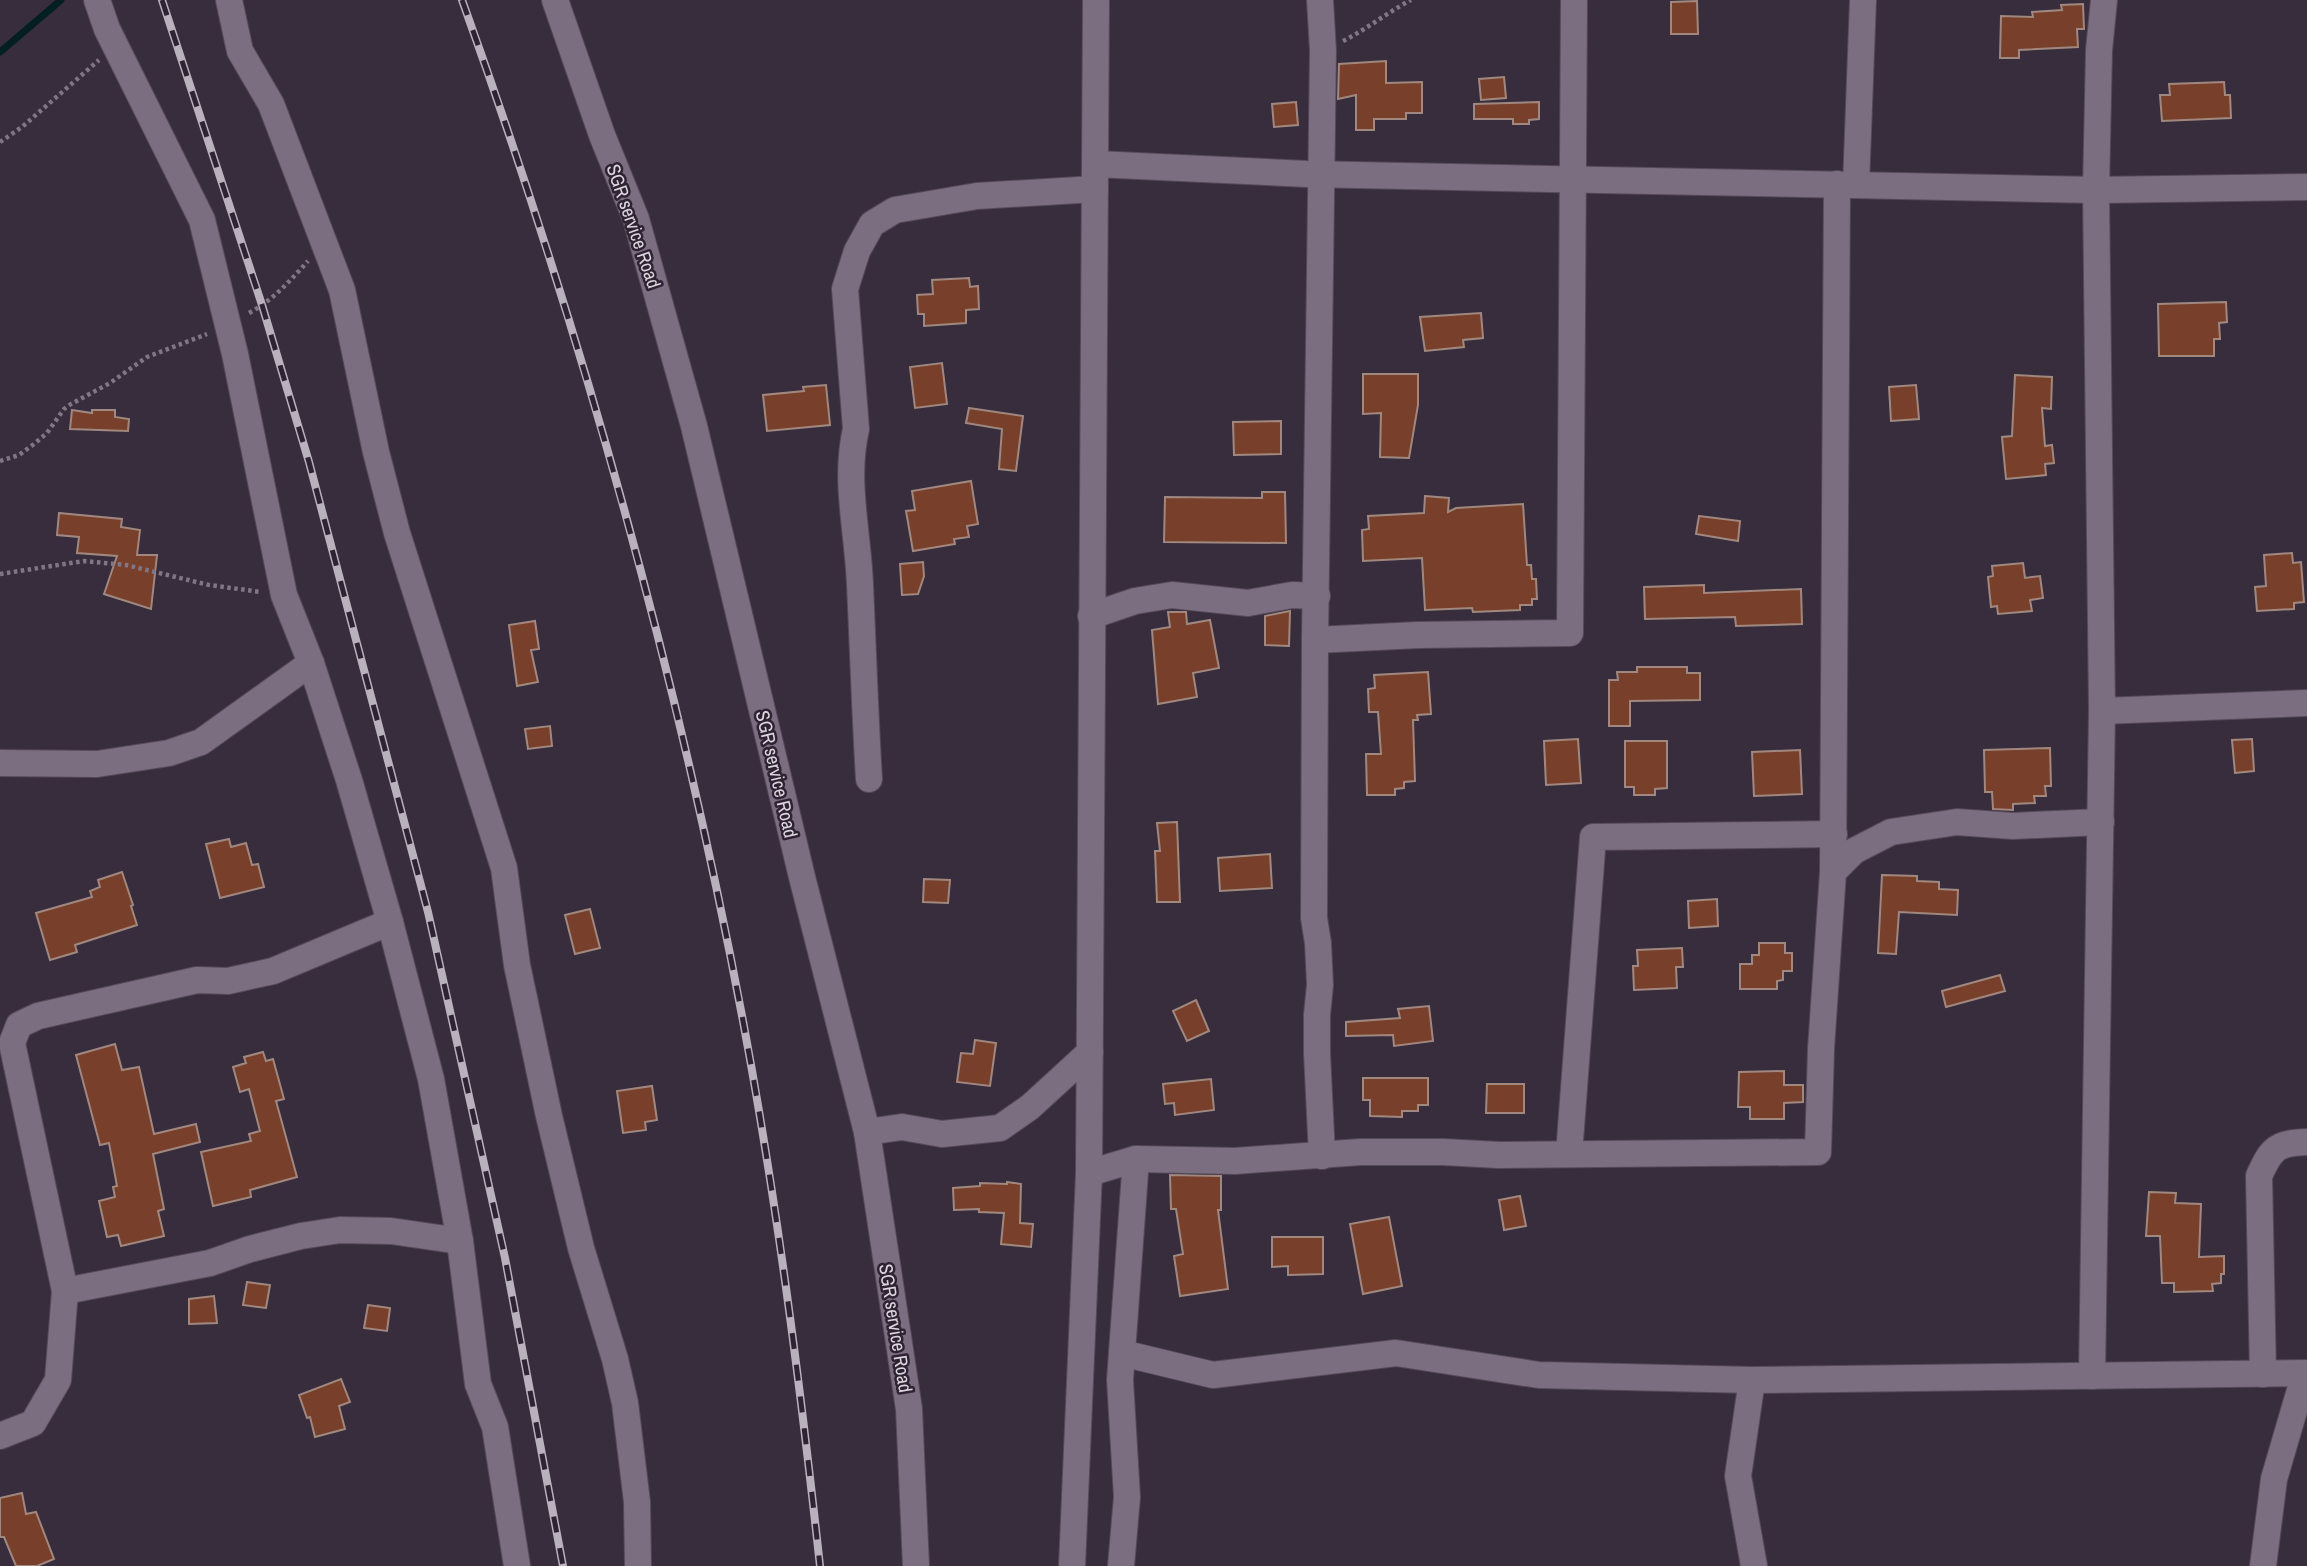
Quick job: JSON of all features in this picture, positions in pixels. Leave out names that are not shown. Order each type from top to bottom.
[{"type":"street","points":[[229,0],[240,51],[271,104],[342,290],[376,452],[397,533],[504,868],[517,965],[549,1116],[581,1248],[615,1359],[625,1403],[637,1502],[638,1566]]},
{"type":"street","name":"SGR service Road","points":[[555,0],[602,135],[636,219],[694,426],[802,877],[867,1132],[909,1409],[916,1566]]},
{"type":"street","points":[[1072,1566],[1089,1173],[1096,0]]},
{"type":"street","points":[[1320,0],[1323,51],[1314,918],[1320,985],[1317,1053],[1322,1156]]},
{"type":"street","points":[[1315,640],[1418,635],[1570,633],[1574,0]]},
{"type":"street","points":[[1089,1173],[1136,1158],[1235,1161],[1374,1152],[1818,1152],[1821,1049],[1833,872],[1847,185],[1863,0]]},
{"type":"street","points":[[2092,1376],[2102,711],[2096,190],[2099,50],[2104,0]]},
{"type":"street","points":[[97,2],[115,46],[202,220],[235,354],[284,595],[311,663],[349,780],[431,1079],[460,1241],[478,1384],[495,1427],[517,1566]]},
{"type":"street","points":[[869,779],[860,585],[850,476],[851,448],[856,429],[845,289],[857,251],[872,224],[895,210],[1095,176],[1322,174],[2096,190],[2307,187]]},
{"type":"street","points":[[1091,616],[1135,601],[1172,595],[1248,603],[1292,595],[1317,596]]},
{"type":"street","points":[[0,763],[97,764],[169,754],[201,743],[311,663]]},
{"type":"street","points":[[2102,711],[2307,703]]},
{"type":"street","points":[[1833,872],[1854,851],[1891,832],[1957,822],[2012,826],[2101,822]]},
{"type":"street","points":[[1569,1154],[1593,837],[1834,834]]},
{"type":"street","points":[[0,1436],[33,1423],[58,1380],[65,1291],[12,1043],[19,1025],[38,1016],[197,980],[228,981],[273,971],[390,922]]},
{"type":"street","points":[[867,1132],[902,1127],[942,1134],[1000,1128],[1030,1107],[1090,1052]]},
{"type":"street","points":[[2263,1374],[2259,1176],[2269,1153],[2290,1143],[2307,1142]]},
{"type":"street","points":[[1121,1566],[1126,1497],[1120,1380],[1136,1158]]},
{"type":"street","points":[[65,1291],[210,1263],[301,1236],[340,1230],[391,1231],[460,1241]]},
{"type":"street","points":[[1122,1353],[1213,1375],[1396,1353],[1539,1375],[1752,1380],[2306,1373],[2274,1479],[2263,1566]]},
{"type":"street","points":[[1752,1380],[1738,1476],[1754,1566]]},
{"type":"path","points":[[1323,51],[1362,32],[1411,0]]},
{"type":"path","points":[[0,142],[22,127],[115,46]]},
{"type":"path","points":[[0,461],[19,455],[47,432],[64,409],[110,383],[148,357],[227,326],[262,306],[286,286],[325,242]]},
{"type":"path","points":[[0,575],[84,561],[126,565],[209,585],[284,595]]},
{"type":"building","points":[[1697,1],[1698,34],[1671,34],[1671,2]]},
{"type":"building","points":[[2083,4],[2084,29],[2077,29],[2078,47],[2019,50],[2019,58],[2000,58],[2001,16],[2033,17],[2032,12],[2062,10],[2061,5]]},
{"type":"building","points":[[1386,61],[1386,83],[1422,82],[1422,113],[1406,113],[1406,119],[1374,119],[1374,130],[1356,130],[1356,95],[1338,99],[1339,64]]},
{"type":"building","points":[[1504,77],[1506,98],[1481,100],[1479,79]]},
{"type":"building","points":[[2224,82],[2225,95],[2230,95],[2231,118],[2162,121],[2160,95],[2170,95],[2169,84]]},
{"type":"building","points":[[1296,102],[1298,125],[1274,127],[1272,104]]},
{"type":"building","points":[[1539,102],[1539,119],[1529,120],[1529,124],[1513,124],[1513,119],[1474,119],[1474,104]]},
{"type":"building","points":[[969,278],[970,287],[978,286],[979,309],[966,310],[966,323],[924,326],[924,314],[918,314],[917,295],[933,294],[932,280]]},
{"type":"building","points":[[2226,302],[2227,322],[2219,323],[2220,339],[2214,339],[2214,356],[2159,356],[2158,304]]},
{"type":"building","points":[[1481,313],[1483,338],[1463,340],[1464,347],[1425,351],[1420,317]]},
{"type":"building","points":[[942,363],[947,404],[915,408],[910,367]]},
{"type":"building","points":[[1363,374],[1418,374],[1418,405],[1409,458],[1380,457],[1381,413],[1363,414]]},
{"type":"building","points":[[2015,375],[2052,377],[2051,409],[2042,408],[2045,446],[2052,445],[2054,463],[2045,464],[2046,475],[2006,479],[2002,437],[2012,436]]},
{"type":"building","points":[[826,385],[830,425],[767,431],[763,395],[804,391],[803,387]]},
{"type":"building","points":[[1916,385],[1919,419],[1891,421],[1889,387]]},
{"type":"building","points":[[969,408],[1023,416],[1016,471],[999,469],[1002,429],[966,423]]},
{"type":"building","points":[[72,410],[92,413],[92,410],[115,410],[115,417],[129,419],[128,431],[70,429]]},
{"type":"building","points":[[1281,421],[1281,454],[1234,455],[1233,422]]},
{"type":"building","points":[[971,481],[978,524],[967,526],[969,537],[954,539],[955,544],[913,551],[906,511],[915,510],[912,491]]},
{"type":"building","points":[[1262,492],[1285,492],[1286,543],[1164,542],[1165,497],[1262,498]]},
{"type":"building","points":[[1425,496],[1449,498],[1448,512],[1456,508],[1523,504],[1527,565],[1531,565],[1532,579],[1536,579],[1537,599],[1532,599],[1532,605],[1520,605],[1520,610],[1425,610],[1422,558],[1363,561],[1362,530],[1369,529],[1368,516],[1424,513]]},
{"type":"building","points":[[59,513],[122,519],[121,527],[140,530],[137,555],[157,555],[151,609],[104,594],[117,556],[77,553],[79,537],[57,535]]},
{"type":"building","points":[[1699,516],[1740,521],[1738,541],[1696,534]]},
{"type":"building","points":[[2292,553],[2293,563],[2301,562],[2304,602],[2294,603],[2294,609],[2257,611],[2255,587],[2266,586],[2264,555]]},
{"type":"building","points":[[923,562],[924,576],[918,594],[902,595],[900,564]]},
{"type":"building","points":[[2023,563],[2025,578],[2040,576],[2043,598],[2030,600],[2032,611],[1998,614],[1997,606],[1991,607],[1988,577],[1993,576],[1992,566]]},
{"type":"building","points":[[1704,585],[1704,593],[1801,589],[1802,624],[1736,626],[1735,617],[1645,619],[1644,587]]},
{"type":"building","points":[[1290,611],[1289,646],[1265,645],[1265,616]]},
{"type":"building","points":[[1168,612],[1186,612],[1187,624],[1210,620],[1219,668],[1193,673],[1197,697],[1158,704],[1152,630],[1170,627]]},
{"type":"building","points":[[535,621],[539,649],[531,650],[538,682],[517,686],[509,625]]},
{"type":"building","points":[[1637,667],[1687,667],[1687,673],[1700,673],[1700,700],[1630,701],[1630,726],[1609,726],[1609,680],[1618,680],[1617,672],[1637,672]]},
{"type":"building","points":[[1428,672],[1431,714],[1417,715],[1418,720],[1413,720],[1415,781],[1404,782],[1404,788],[1395,789],[1395,795],[1367,795],[1366,754],[1381,754],[1378,712],[1369,712],[1368,689],[1375,688],[1374,675]]},
{"type":"building","points":[[550,726],[552,746],[528,749],[525,729]]},
{"type":"building","points":[[1578,739],[1581,783],[1546,785],[1544,741]]},
{"type":"building","points":[[2252,739],[2254,771],[2235,773],[2232,740]]},
{"type":"building","points":[[1625,741],[1667,741],[1667,788],[1655,789],[1655,795],[1634,795],[1634,787],[1625,787]]},
{"type":"building","points":[[2050,748],[2051,786],[2045,786],[2046,796],[2034,796],[2035,803],[2013,804],[2013,810],[1993,809],[1992,792],[1985,792],[1984,750]]},
{"type":"building","points":[[1800,750],[1802,794],[1754,796],[1752,752]]},
{"type":"building","points":[[1177,822],[1180,902],[1157,902],[1155,851],[1160,851],[1157,823]]},
{"type":"building","points":[[229,839],[231,847],[246,843],[252,865],[258,864],[264,887],[220,898],[206,844]]},
{"type":"building","points":[[1270,854],[1272,888],[1220,891],[1218,858]]},
{"type":"building","points":[[122,872],[137,925],[75,945],[77,952],[50,960],[36,913],[92,897],[90,891],[100,887],[98,880]]},
{"type":"building","points":[[1882,875],[1917,876],[1917,881],[1939,882],[1939,889],[1958,890],[1957,915],[1899,912],[1896,954],[1878,953]]},
{"type":"building","points":[[924,879],[950,880],[948,903],[923,902]]},
{"type":"building","points":[[1717,899],[1718,926],[1689,928],[1688,901]]},
{"type":"building","points":[[590,909],[600,948],[575,954],[565,915]]},
{"type":"building","points":[[1759,943],[1785,943],[1785,953],[1792,953],[1792,971],[1783,971],[1783,980],[1777,981],[1777,989],[1740,989],[1740,964],[1752,964],[1752,955],[1759,955]]},
{"type":"building","points":[[1682,948],[1683,967],[1676,967],[1677,988],[1634,990],[1633,966],[1638,966],[1637,950]]},
{"type":"building","points":[[2000,975],[2005,991],[1946,1007],[1942,991]]},
{"type":"building","points":[[1196,1000],[1209,1031],[1187,1041],[1173,1011]]},
{"type":"building","points":[[1429,1006],[1433,1041],[1394,1046],[1393,1035],[1346,1036],[1346,1022],[1400,1018],[1398,1009]]},
{"type":"building","points":[[975,1040],[996,1043],[990,1086],[957,1082],[961,1053],[973,1054]]},
{"type":"building","points":[[115,1044],[122,1070],[139,1067],[154,1134],[196,1124],[200,1142],[153,1154],[164,1209],[158,1211],[164,1236],[121,1246],[118,1235],[107,1237],[99,1201],[115,1197],[113,1187],[117,1186],[109,1143],[100,1145],[76,1055]]},
{"type":"building","points":[[263,1052],[266,1061],[273,1059],[284,1099],[276,1101],[297,1177],[250,1190],[251,1197],[213,1206],[201,1152],[251,1141],[249,1134],[260,1131],[249,1089],[240,1092],[233,1067],[246,1063],[244,1057]]},
{"type":"building","points":[[1784,1071],[1784,1085],[1803,1085],[1803,1102],[1784,1103],[1784,1119],[1750,1119],[1750,1107],[1738,1107],[1739,1072]]},
{"type":"building","points":[[1363,1078],[1428,1078],[1428,1105],[1418,1105],[1418,1111],[1402,1111],[1402,1117],[1370,1116],[1370,1100],[1363,1100]]},
{"type":"building","points":[[1211,1079],[1214,1110],[1175,1115],[1174,1103],[1165,1104],[1163,1084]]},
{"type":"building","points":[[1487,1084],[1524,1084],[1524,1113],[1486,1113]]},
{"type":"building","points":[[652,1086],[657,1120],[645,1122],[646,1130],[623,1133],[617,1091]]},
{"type":"building","points":[[1170,1175],[1221,1176],[1221,1210],[1218,1210],[1228,1289],[1180,1296],[1174,1256],[1183,1254],[1176,1209],[1171,1209]]},
{"type":"building","points":[[1007,1182],[1021,1184],[1020,1223],[1033,1224],[1031,1247],[1001,1244],[1004,1213],[979,1212],[979,1209],[954,1210],[953,1188]]},
{"type":"building","points":[[2149,1192],[2176,1193],[2175,1203],[2201,1204],[2199,1257],[2224,1256],[2224,1274],[2221,1274],[2221,1283],[2212,1284],[2213,1291],[2174,1292],[2174,1283],[2162,1283],[2160,1236],[2146,1236]]},
{"type":"building","points":[[1520,1196],[1526,1226],[1504,1230],[1499,1200]]},
{"type":"building","points":[[1389,1217],[1402,1286],[1363,1294],[1350,1224]]},
{"type":"building","points":[[1272,1237],[1323,1237],[1323,1274],[1288,1275],[1288,1266],[1272,1267]]},
{"type":"building","points":[[247,1282],[270,1285],[266,1308],[243,1305]]},
{"type":"building","points":[[214,1296],[217,1323],[189,1324],[189,1299]]},
{"type":"building","points":[[368,1305],[390,1308],[387,1331],[364,1328]]},
{"type":"building","points":[[341,1379],[350,1402],[339,1406],[345,1429],[315,1437],[310,1417],[307,1418],[299,1395]]},
{"type":"building","points":[[22,1493],[26,1514],[36,1512],[54,1559],[37,1566],[16,1566],[4,1537],[0,1537],[0,1498]]},
{"type":"waterway","points":[[0,52],[61,0]]},
{"type":"railway","points":[[162,0],[262,305],[309,462],[428,912],[505,1258],[563,1566]]},
{"type":"railway","points":[[462,0],[506,124],[586,377],[657,633],[688,762],[743,1021],[767,1157],[796,1361],[820,1566]]}]
